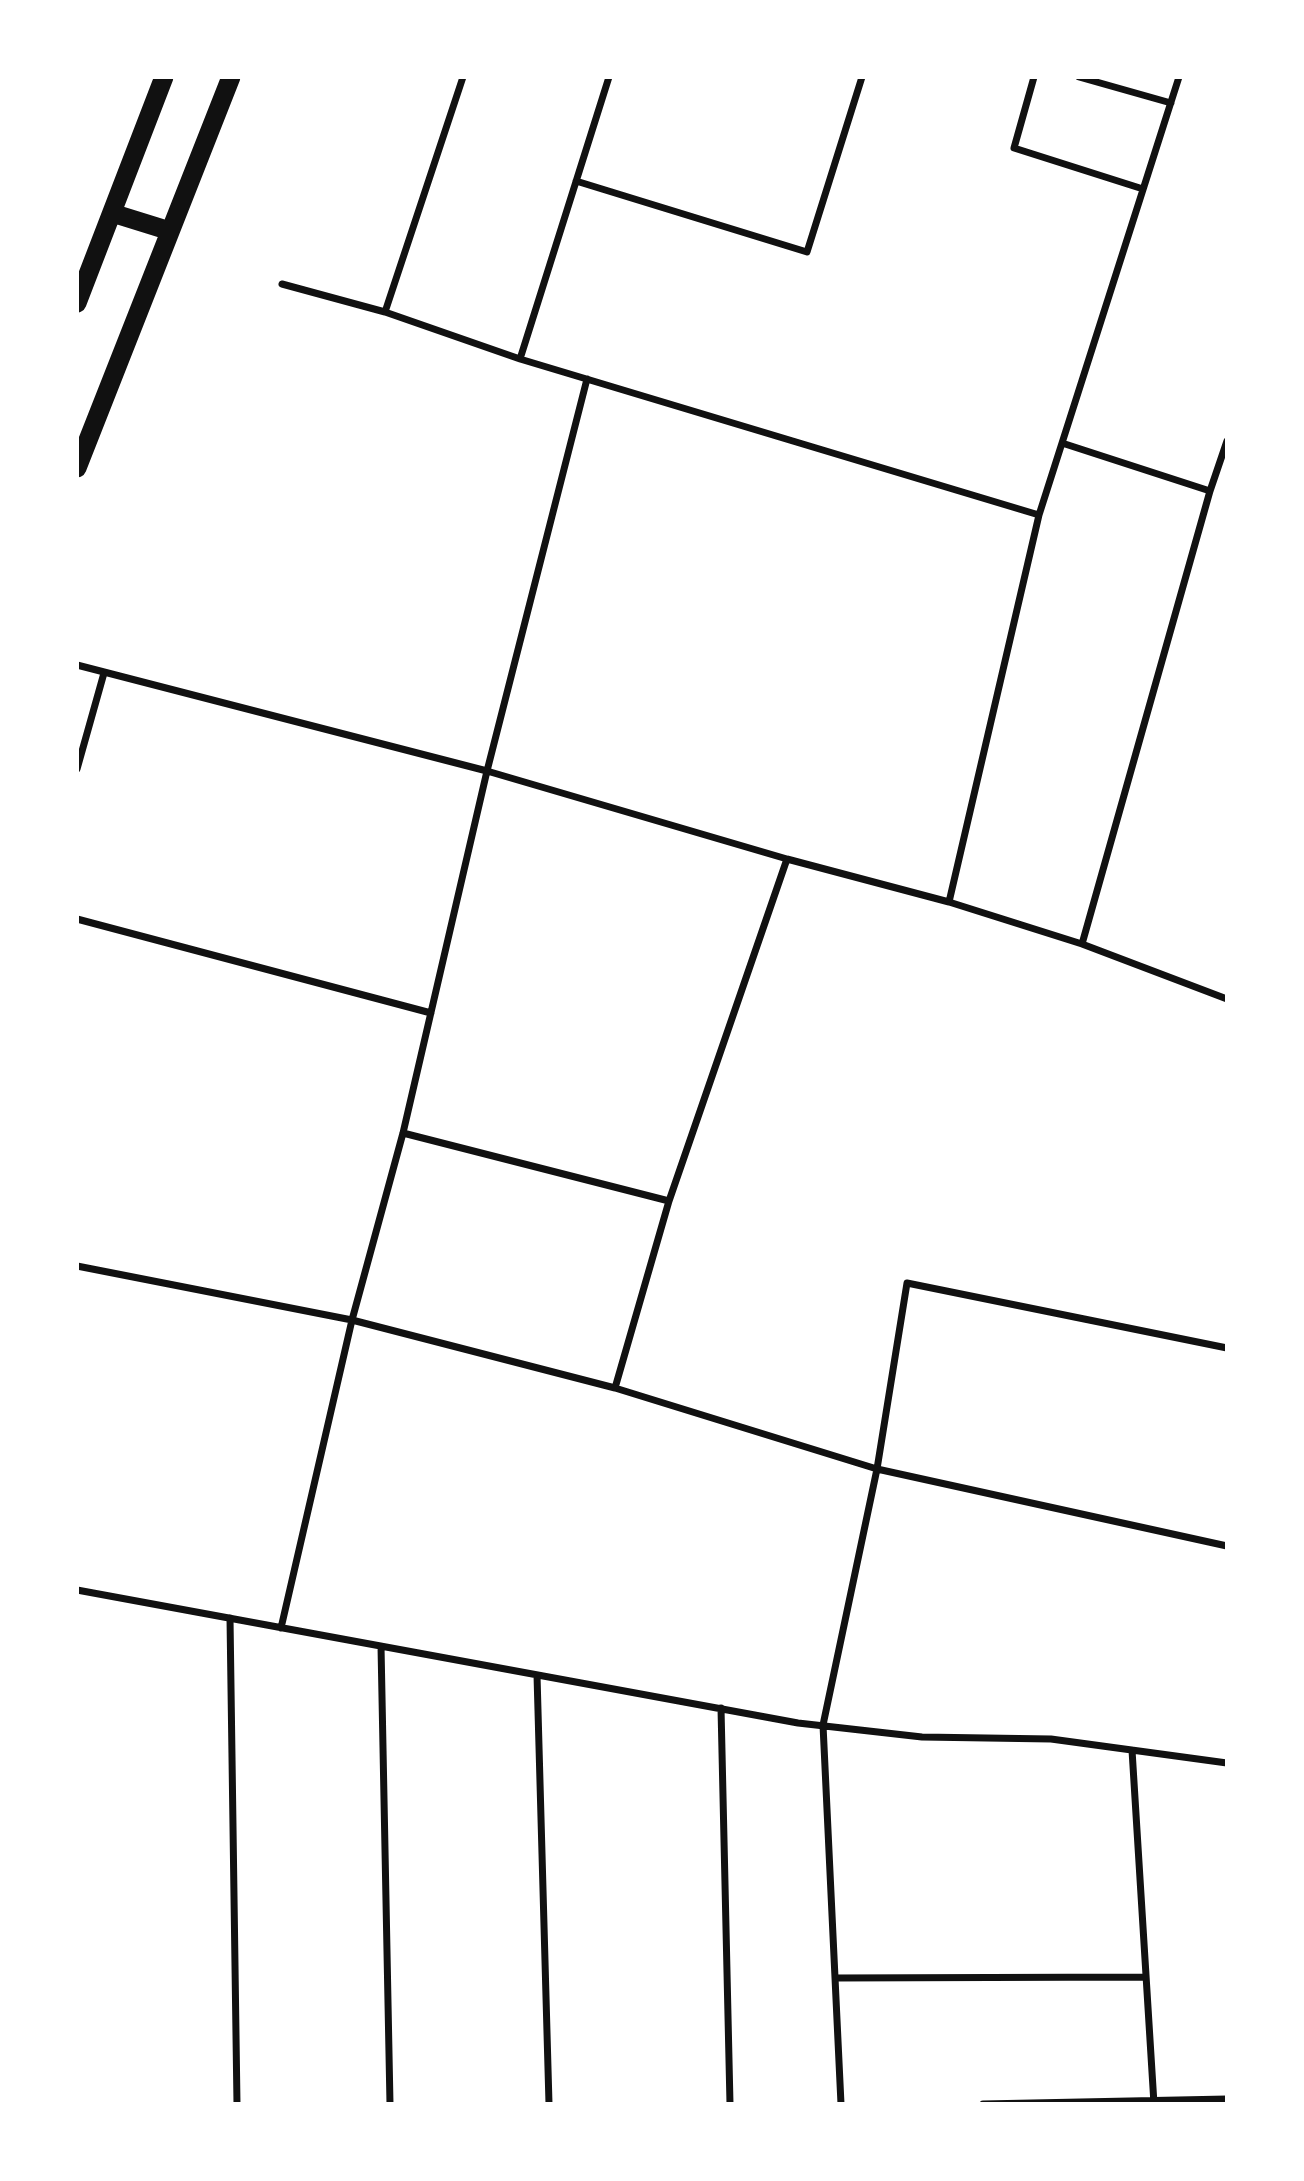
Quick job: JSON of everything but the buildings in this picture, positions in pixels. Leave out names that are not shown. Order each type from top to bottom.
[{"type":"highway","points":[[77,303],[164,77]]},
{"type":"highway","points":[[77,468],[230,77]]},
{"type":"highway","points":[[112,213],[170,231]]},
{"type":"street","points":[[385,312],[463,77]]},
{"type":"street","points":[[520,359],[609,77]]},
{"type":"street","points":[[576,181],[807,252],[862,77]]},
{"type":"street","points":[[1034,77],[1014,148],[1143,189]]},
{"type":"street","points":[[1079,77],[1171,103]]},
{"type":"street","points":[[949,902],[1039,515],[1179,77]]},
{"type":"street","points":[[282,284],[385,312],[520,359],[1039,515]]},
{"type":"street","points":[[281,1628],[352,1320],[403,1133],[487,771],[587,379]]},
{"type":"street","points":[[1082,944],[1210,491],[1227,441]]},
{"type":"street","points":[[1062,443],[1210,491]]},
{"type":"street","points":[[77,665],[487,771],[787,859],[949,902],[1082,944],[1227,999]]},
{"type":"street","points":[[77,769],[104,673]]},
{"type":"street","points":[[615,1388],[669,1201],[787,859]]},
{"type":"street","points":[[77,919],[431,1013]]},
{"type":"street","points":[[403,1133],[669,1201]]},
{"type":"street","points":[[77,1266],[352,1320],[615,1388],[877,1469],[1227,1546]]},
{"type":"street","points":[[841,2104],[823,1726],[877,1469],[907,1283],[1227,1348]]},
{"type":"street","points":[[77,1590],[823,1726],[922,1737],[1051,1739],[1227,1763]]},
{"type":"street","points":[[230,1618],[237,2104]]},
{"type":"street","points":[[381,1646],[390,2104]]},
{"type":"street","points":[[537,1675],[549,2104]]},
{"type":"street","points":[[721,1708],[730,2104]]},
{"type":"street","points":[[1132,1750],[1154,2102]]},
{"type":"street","points":[[835,1978],[1146,1977]]},
{"type":"street","points":[[983,2104],[1227,2099]]}]
